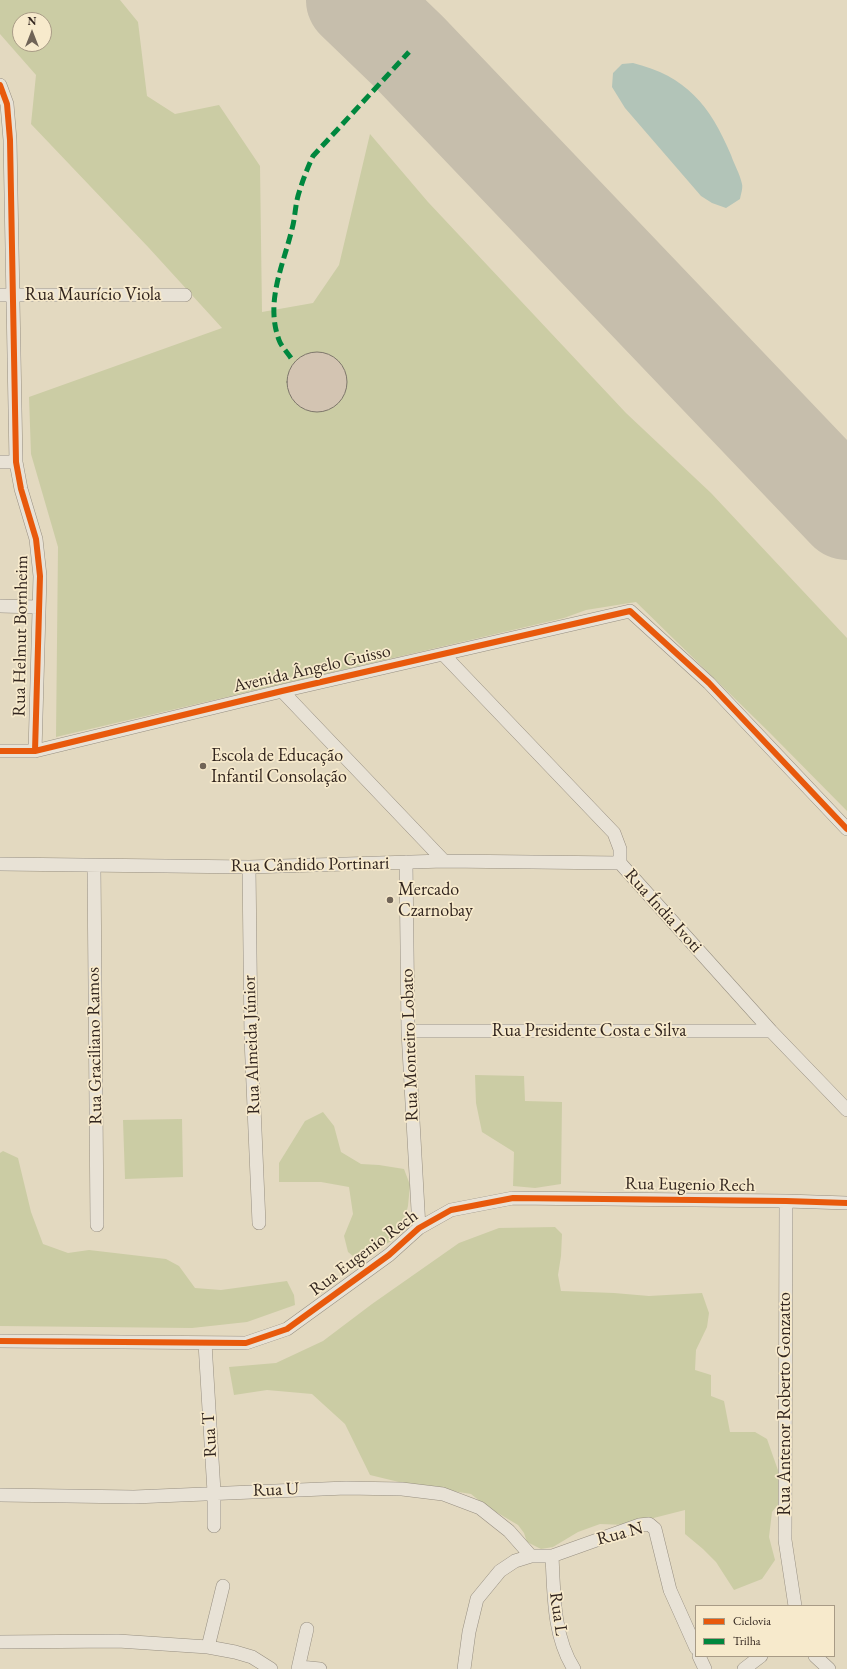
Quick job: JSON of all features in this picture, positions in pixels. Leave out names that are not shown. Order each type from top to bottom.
[{"type":"street","name":"Rua Helmut Bornheim","points":[[0,85],[7,104],[5,141],[6,295],[16,462],[21,489],[36,539],[40,576],[34,751]]},
{"type":"street","name":"Rua Maurício Viola","points":[[6,295],[185,295]]},
{"type":"street","points":[[0,462],[16,462]]},
{"type":"street","points":[[0,606],[38,607]]},
{"type":"street","name":"Avenida Ângelo Guisso","points":[[0,752],[34,751],[282,691],[630,612],[709,683],[847,829]]},
{"type":"street","name":"Rua Índia Ivoti","points":[[442,654],[614,833],[620,849],[620,863],[771,1031],[847,1110]]},
{"type":"street","points":[[282,691],[444,861]]},
{"type":"street","name":"Rua Cândido Portinari","points":[[0,864],[249,867],[444,861],[620,863]]},
{"type":"street","name":"Rua Monteiro Lobato","points":[[406,862],[408,1031],[419,1228]]},
{"type":"street","name":"Rua Graciliano Ramos","points":[[94,866],[97,1225]]},
{"type":"street","name":"Rua Almeida Júnior","points":[[249,867],[251,1038],[259,1223]]},
{"type":"street","name":"Rua Presidente Costa e Silva","points":[[408,1031],[771,1031]]},
{"type":"street","name":"Rua Eugenio Rech","points":[[0,1341],[246,1343],[287,1330],[389,1255],[419,1228],[451,1210],[513,1198],[847,1203]]},
{"type":"street","name":"Rua Antenor Roberto Gonzatto","points":[[786,1201],[785,1540],[795,1605]]},
{"type":"street","name":"Rua T","points":[[205,1343],[214,1492],[214,1526]]},
{"type":"street","name":"Rua U","points":[[0,1495],[134,1497],[214,1492],[346,1488],[402,1489],[443,1494],[480,1508],[509,1531],[531,1556]]},
{"type":"street","name":"Rua N","points":[[464,1669],[469,1632],[478,1599],[500,1571],[514,1561],[531,1556],[552,1556],[639,1525],[649,1524],[654,1529],[670,1590],[695,1646]]},
{"type":"street","name":"Rua L","points":[[552,1556],[559,1635],[574,1669]]},
{"type":"street","points":[[208,1647],[223,1586]]},
{"type":"street","points":[[306,1629],[299,1668],[320,1669]]},
{"type":"street","points":[[0,1642],[118,1641],[208,1647],[241,1653],[252,1657],[271,1669]]},
{"type":"street","points":[[699,1657],[705,1669]]},
{"type":"street","points":[[744,1669],[760,1657]]},
{"type":"street","points":[[816,1657],[829,1669]]},
{"type":"green space","points":[[0,0],[120,0],[138,22],[147,96],[175,114],[219,105],[260,166],[262,312],[313,303],[339,265],[370,134],[428,202],[626,413],[711,493],[847,638],[847,811],[769,732],[636,602],[586,610],[564,618],[56,737],[58,547],[31,454],[29,397],[222,328],[149,248],[31,124],[36,75],[16,52],[52,52],[52,12],[12,12],[12,48],[0,34]]},
{"type":"green space","points":[[475,1075],[524,1076],[525,1101],[562,1102],[561,1184],[535,1188],[513,1186],[514,1152],[482,1132],[476,1103]]},
{"type":"green space","points":[[323,1112],[334,1126],[341,1152],[361,1164],[404,1169],[410,1185],[408,1206],[403,1224],[393,1240],[358,1260],[348,1252],[344,1236],[353,1214],[349,1187],[321,1182],[279,1182],[279,1163],[305,1121]]},
{"type":"green space","points":[[182,1119],[183,1177],[125,1179],[123,1120]]},
{"type":"green space","points":[[3,1151],[18,1158],[31,1212],[43,1244],[68,1253],[89,1250],[166,1259],[179,1266],[195,1288],[221,1290],[287,1281],[294,1295],[295,1305],[247,1322],[192,1328],[0,1326],[0,1153]]},
{"type":"green space","points":[[555,1227],[562,1234],[558,1275],[561,1291],[649,1296],[702,1293],[709,1313],[707,1327],[696,1350],[695,1370],[711,1375],[711,1396],[724,1401],[730,1432],[755,1432],[767,1439],[780,1476],[780,1502],[772,1512],[769,1537],[775,1560],[762,1579],[734,1590],[716,1562],[685,1534],[685,1510],[626,1525],[600,1524],[578,1532],[553,1547],[541,1549],[527,1542],[524,1533],[518,1525],[486,1506],[471,1494],[403,1483],[370,1475],[345,1424],[312,1394],[267,1390],[234,1395],[229,1367],[276,1363],[323,1341],[372,1304],[459,1243],[499,1228]]},
{"type":"shaded area","points":[[633,63],[668,76],[694,95],[705,107],[723,137],[741,180],[742,191],[740,199],[726,208],[712,203],[701,196],[625,108],[612,87],[613,73],[622,64]]},
{"type":"building","points":[[317,352],[334,357],[342,365],[347,382],[342,399],[334,407],[317,412],[300,407],[292,399],[287,382],[292,365],[300,357]]},
{"type":"taxiway","points":[[363,0],[371,17]]},
{"type":"runway","points":[[355,0],[409,52],[847,511]]},
{"type":"marked path","points":[[291,358],[279,340],[275,326],[275,298],[280,270],[293,225],[296,204],[305,176],[313,156],[409,52]]},
{"type":"cycle path","points":[[0,85],[7,104],[10,140],[16,462],[21,489],[36,539],[40,576],[35,751]]},
{"type":"cycle path","points":[[0,751],[35,751],[282,691],[630,611],[709,683],[847,829]]},
{"type":"cycle path","points":[[0,1341],[246,1343],[287,1329],[389,1255],[419,1228],[451,1210],[513,1198],[847,1203]]},
{"type":"place","name":"Escola de Educação Infantil Consolação","points":[[203,766]]},
{"type":"place","name":"Mercado Czarnobay","points":[[390,900]]}]
